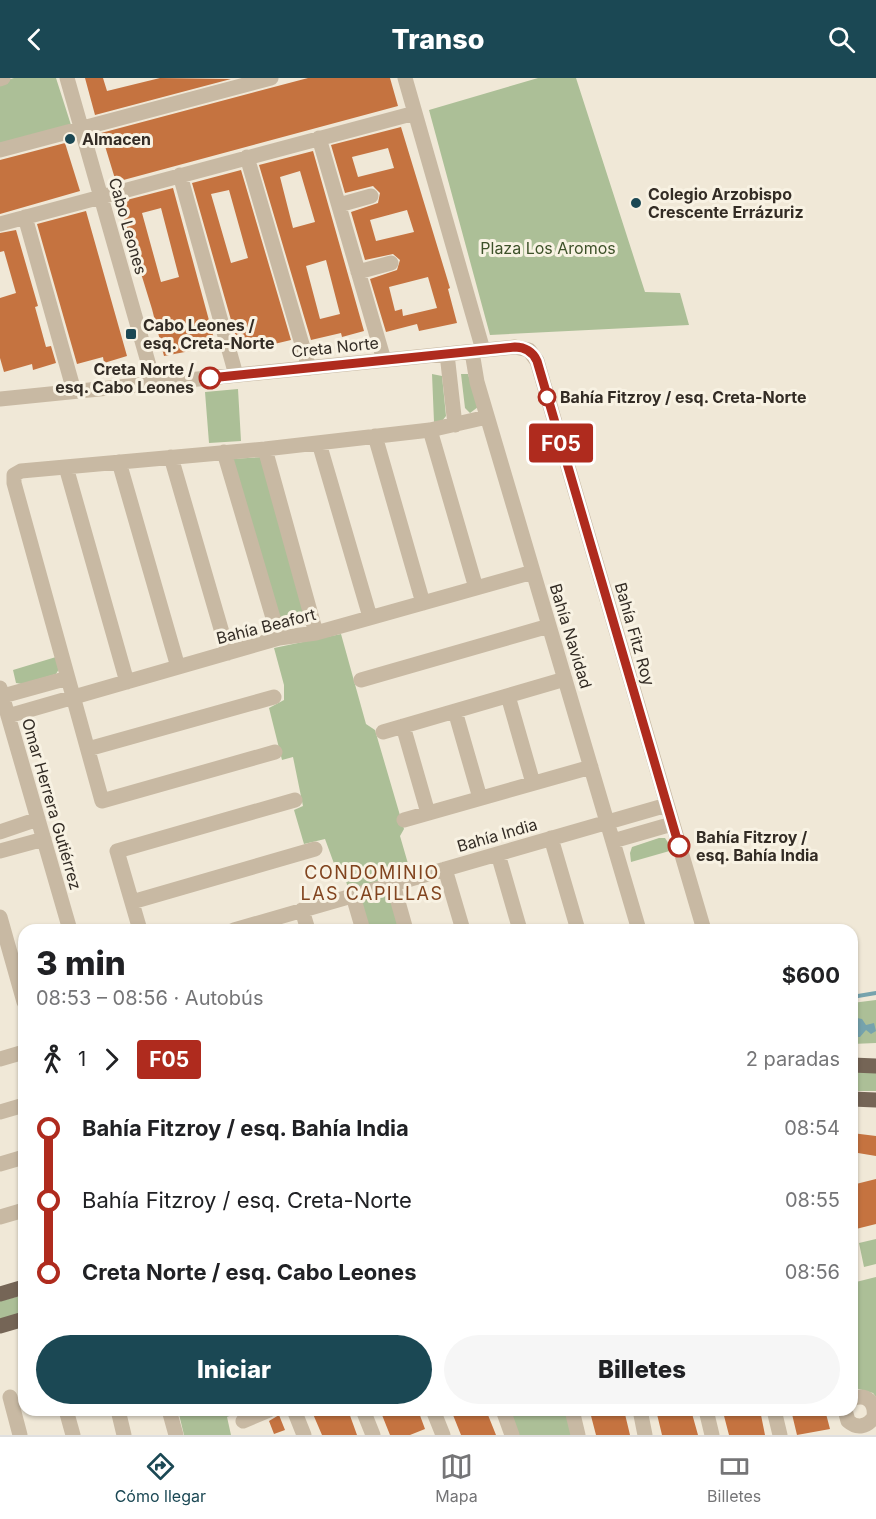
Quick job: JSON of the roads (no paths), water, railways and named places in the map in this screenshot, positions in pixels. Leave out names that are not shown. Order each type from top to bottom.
[{"type":"main road","points":[[858,1065],[876,1066]]},
{"type":"main road","points":[[858,1099],[876,1100]]},
{"type":"main road","points":[[0,1294],[18,1289]]},
{"type":"main road","points":[[0,1326],[18,1321]]},
{"type":"street","name":"Cabo Leones","points":[[67,78],[154,383]]},
{"type":"street","points":[[0,150],[271,78]]},
{"type":"street","name":"Bahía Navidad","points":[[405,78],[477,351],[475,375],[637,924]]},
{"type":"street","points":[[0,224],[101,195],[415,113]]},
{"type":"street","points":[[319,138],[384,360]]},
{"type":"street","points":[[247,157],[309,368]]},
{"type":"street","points":[[180,175],[236,375]]},
{"type":"street","points":[[339,205],[371,196]]},
{"type":"street","points":[[25,217],[74,391]]},
{"type":"street","points":[[358,272],[391,262]]},
{"type":"street","name":"Creta Norte","points":[[1,396],[74,391],[520,347],[529,350]]},
{"type":"street","name":"Bahía Fitz Roy","points":[[529,350],[537,361],[702,924]]},
{"type":"street","points":[[447,354],[455,424]]},
{"type":"street","points":[[275,752],[102,801],[14,483],[14,475],[21,471],[265,449],[430,430],[487,417]]},
{"type":"street","points":[[430,430],[476,588]]},
{"type":"street","points":[[375,436],[423,603]]},
{"type":"street","points":[[319,443],[370,617]]},
{"type":"street","points":[[265,449],[316,633]]},
{"type":"street","points":[[224,452],[279,638]]},
{"type":"street","points":[[171,457],[228,653]]},
{"type":"street","points":[[118,462],[178,667]]},
{"type":"street","points":[[66,467],[127,682]]},
{"type":"street","name":"Bahía Beafort","points":[[8,716],[279,638],[316,633],[533,572]]},
{"type":"street","points":[[361,680],[549,626]]},
{"type":"street","points":[[1,692],[68,678]]},
{"type":"street","points":[[383,732],[565,679]]},
{"type":"street","name":"Omar Herrera Gutiérrez","points":[[1,692],[68,924]]},
{"type":"street","points":[[508,696],[533,783]]},
{"type":"street","points":[[88,749],[274,697]]},
{"type":"street","points":[[455,711],[480,798]]},
{"type":"street","points":[[403,726],[428,813]]},
{"type":"street","points":[[404,820],[591,767]]},
{"type":"street","points":[[138,924],[117,851],[295,800]]},
{"type":"street","name":"Bahía India","points":[[263,924],[302,910],[667,805]]},
{"type":"street","points":[[0,832],[38,819]]},
{"type":"street","points":[[613,841],[672,824]]},
{"type":"street","points":[[551,838],[576,924]]},
{"type":"street","points":[[0,850],[44,839]]},
{"type":"street","points":[[132,902],[315,849]]},
{"type":"street","points":[[498,854],[518,924]]},
{"type":"street","points":[[445,869],[461,924]]},
{"type":"street","points":[[393,884],[404,924]]},
{"type":"street","points":[[353,896],[361,924]]},
{"type":"street","points":[[302,910],[306,924]]},
{"type":"street","points":[[0,917],[18,981]]},
{"type":"street","points":[[0,1059],[18,1054]]},
{"type":"street","points":[[0,1112],[18,1107]]},
{"type":"street","points":[[0,1164],[18,1159]]},
{"type":"street","points":[[0,1217],[18,1212]]},
{"type":"street","points":[[847,1416],[848,1420],[855,1425],[866,1425],[874,1417],[875,1409],[869,1399],[858,1396]]},
{"type":"street","points":[[11,1397],[20,1435]]},
{"type":"street","points":[[68,1416],[73,1435]]},
{"type":"street","points":[[119,1416],[124,1435]]},
{"type":"street","points":[[171,1416],[176,1435]]},
{"type":"street","points":[[243,1421],[255,1416]]},
{"type":"street","points":[[296,1416],[304,1435]]},
{"type":"street","points":[[365,1416],[373,1435]]},
{"type":"street","points":[[435,1416],[442,1435]]},
{"type":"street","points":[[505,1416],[512,1435]]},
{"type":"street","points":[[574,1416],[578,1435]]},
{"type":"street","points":[[641,1416],[645,1435]]},
{"type":"street","points":[[707,1416],[712,1435]]},
{"type":"street","points":[[775,1416],[780,1435]]},
{"type":"water","points":[[858,1018],[862,1019],[866,1025],[874,1023],[876,1031],[871,1034],[866,1030],[858,1037]]},
{"type":"waterway","points":[[858,996],[876,993]]},
{"type":"place","name":"Almacen","points":[[70,139]]},
{"type":"place","name":"Colegio Arzobispo Crescente Errázuriz","points":[[636,203]]},
{"type":"place","name":"Cabo Leones / esq. Creta-Norte","points":[[131,334]]},
{"type":"place","name":"Creta Norte / esq. Cabo Leones","points":[[210,378]]},
{"type":"place","name":"Bahía Fitzroy / esq. Creta-Norte","points":[[547,397]]},
{"type":"place","name":"Bahía Fitzroy / esq. Bahía India","points":[[679,846]]},
{"type":"district","name":"CONDOMINIO LAS CAPILLAS","points":[[372,883]]},
{"type":"park label","name":"Plaza Los Aromos","points":[[548,248]]}]
